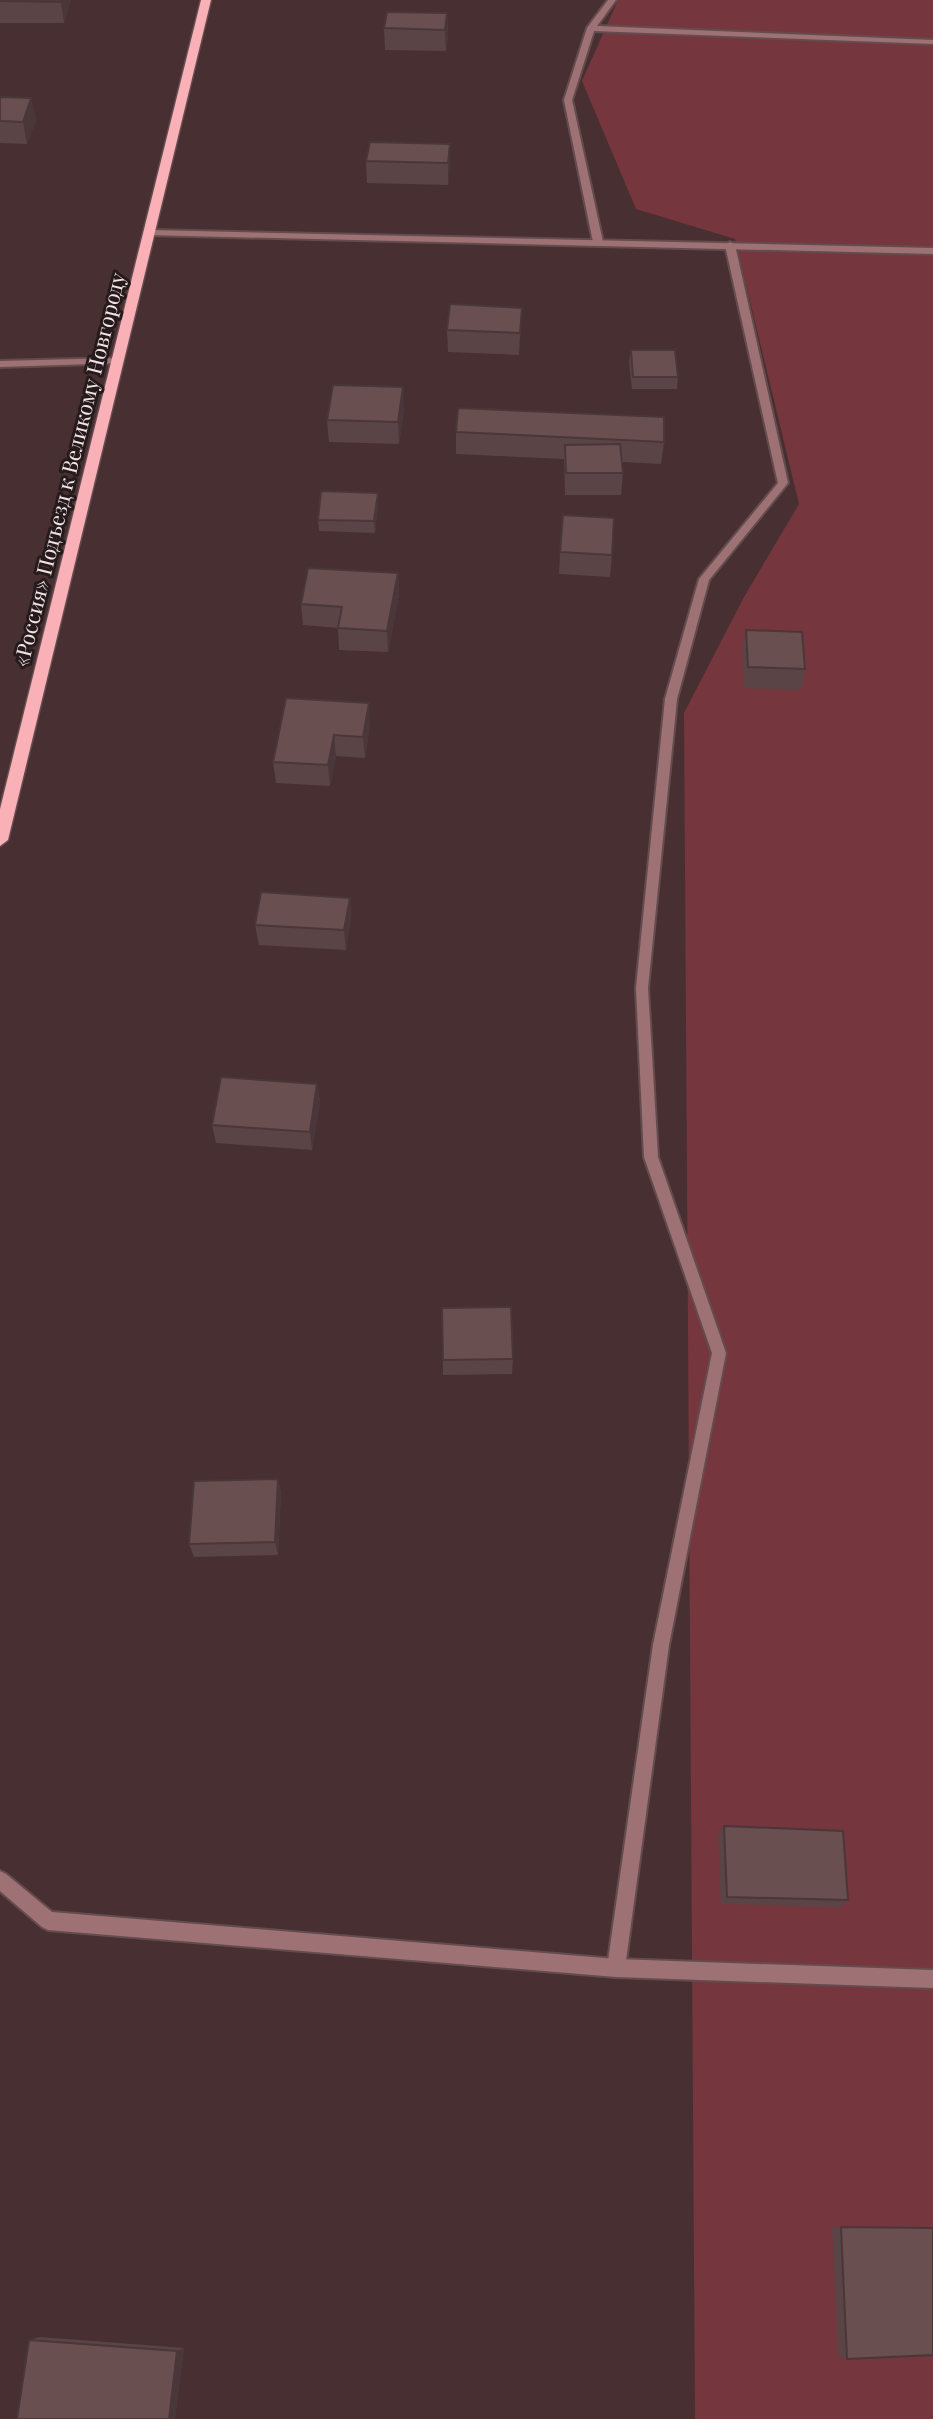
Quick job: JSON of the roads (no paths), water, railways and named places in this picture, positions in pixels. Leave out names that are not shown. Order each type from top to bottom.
[{"type":"main road","name":"«Россия» Подъезд к Великому Новгороду","points":[[0,840],[206,0]]},
{"type":"street","points":[[598,242],[568,100],[591,28],[612,0]]},
{"type":"street","points":[[591,28],[933,42]]},
{"type":"street","points":[[150,233],[933,251]]},
{"type":"street","points":[[616,1968],[661,1645],[719,1353],[651,1157],[642,988],[671,699],[704,579],[783,483],[730,245]]},
{"type":"street","points":[[0,364],[118,361]]},
{"type":"street","points":[[0,1880],[48,1922],[616,1968],[933,1979]]}]
